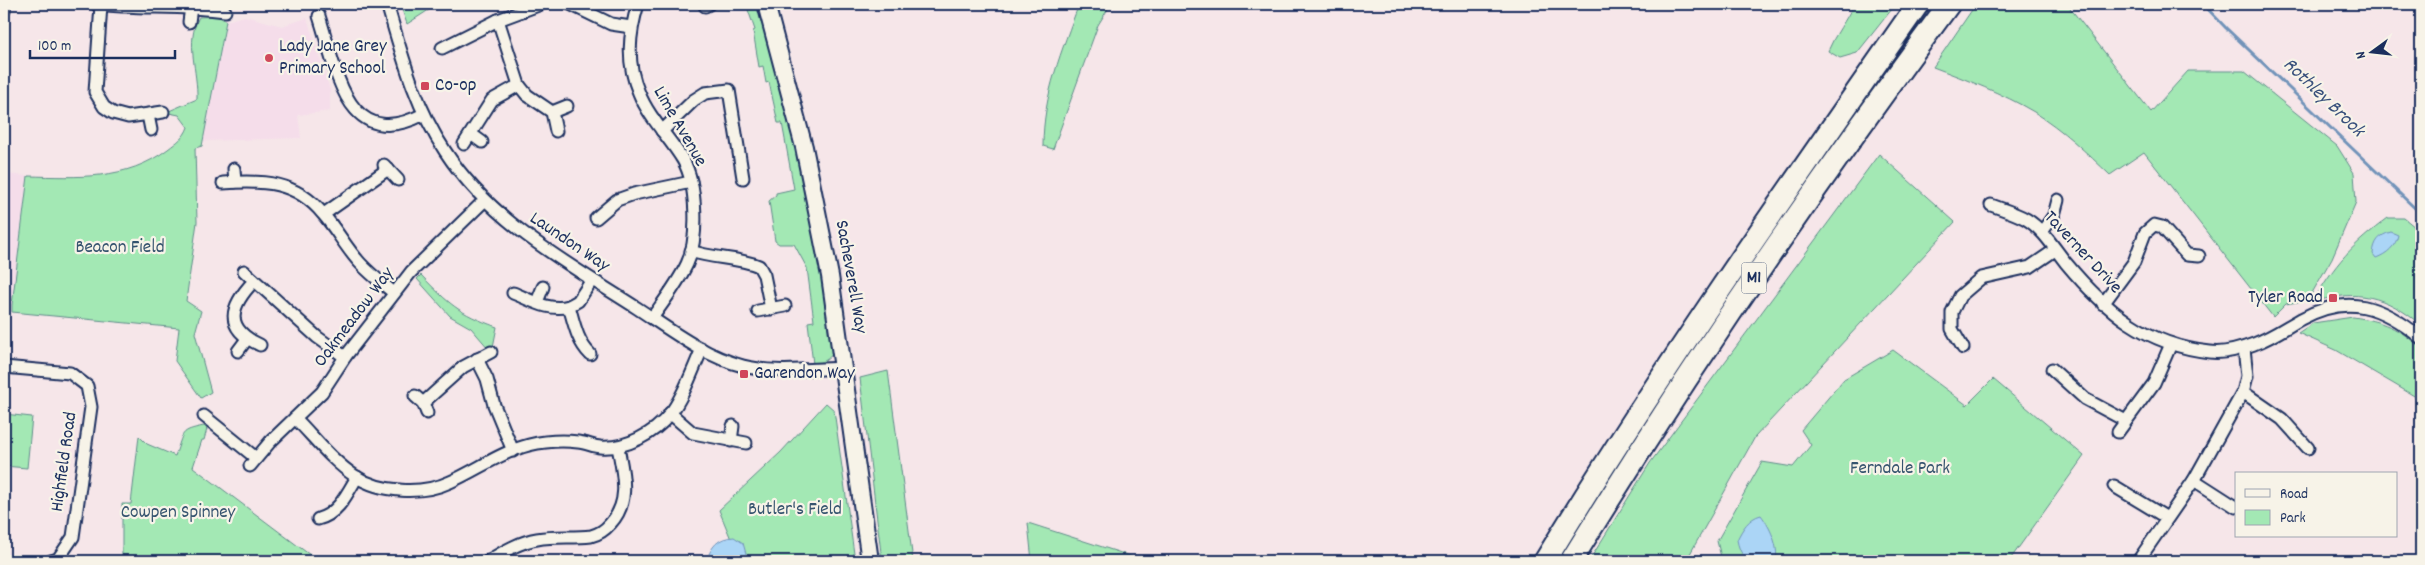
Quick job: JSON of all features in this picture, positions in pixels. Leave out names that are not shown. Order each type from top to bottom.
[{"type":"highway","name":"M1","points":[[1545,561],[1746,250],[1918,4]]},
{"type":"highway","name":"M1","points":[[1571,561],[1675,397],[1764,263],[1949,4]]},
{"type":"street","points":[[4,4],[4,10]]},
{"type":"street","points":[[164,112],[128,117],[113,113],[104,107],[95,92],[98,4],[144,8],[164,5],[191,6],[224,11]]},
{"type":"street","name":"Laundon Way","points":[[387,4],[410,83],[444,151],[484,201],[519,231],[702,350],[742,366],[765,369],[845,368]]},
{"type":"street","points":[[442,48],[462,44],[498,20],[541,4]]},
{"type":"street","points":[[570,4],[611,24],[631,27]]},
{"type":"street","name":"Lime Avenue","points":[[638,4],[631,27],[629,52],[634,77],[639,93],[683,161],[691,182],[694,225],[688,263],[652,318]]},
{"type":"street","points":[[705,4],[706,6],[709,4]]},
{"type":"street","name":"Sacheverell Way","points":[[766,4],[804,147],[818,212],[845,368],[870,561]]},
{"type":"street","points":[[189,22],[191,6]]},
{"type":"street","points":[[319,16],[338,75],[350,105],[358,115],[368,121],[386,125],[408,122],[424,114]]},
{"type":"street","points":[[498,20],[519,85],[527,95],[552,112],[556,131]]},
{"type":"street","points":[[464,144],[492,100],[519,85]]},
{"type":"street","points":[[662,131],[694,100],[705,93],[729,90],[743,178]]},
{"type":"street","points":[[552,112],[567,106]]},
{"type":"street","points":[[148,115],[151,130]]},
{"type":"street","points":[[471,134],[482,142]]},
{"type":"street","points":[[324,214],[385,166],[398,180]]},
{"type":"street","points":[[234,169],[235,182]]},
{"type":"street","points":[[223,183],[265,181],[278,184],[308,198],[324,214],[360,264],[394,294]]},
{"type":"street","points":[[596,218],[615,196],[691,182]]},
{"type":"street","points":[[2042,232],[2054,215],[2058,200]]},
{"type":"street","name":"Oakmeadow Way","points":[[204,416],[253,462],[322,392],[345,357],[412,272],[484,201]]},
{"type":"street","name":"Taverner Drive","points":[[1991,205],[2026,219],[2042,232],[2103,304],[2136,327],[2171,344],[2212,352],[2244,348],[2267,340],[2310,314],[2339,305],[2354,305],[2382,311],[2421,338]]},
{"type":"street","points":[[2103,304],[2134,262],[2145,233],[2154,225],[2162,227],[2187,255],[2199,256]]},
{"type":"street","points":[[1964,348],[1952,329],[1952,312],[1960,296],[1981,278],[2030,267],[2056,250]]},
{"type":"street","points":[[691,251],[707,257],[741,260],[759,266],[764,275],[771,309]]},
{"type":"street","points":[[244,271],[317,337],[345,357]]},
{"type":"street","points":[[513,293],[559,309],[578,302],[592,280]]},
{"type":"street","points":[[254,281],[239,297],[234,309],[237,325],[247,339],[260,345]]},
{"type":"street","points":[[537,302],[543,287]]},
{"type":"street","points":[[569,306],[578,335],[590,354]]},
{"type":"street","points":[[758,311],[786,306]]},
{"type":"street","points":[[238,351],[247,339]]},
{"type":"street","points":[[2118,432],[2154,383],[2171,344]]},
{"type":"street","points":[[2138,561],[2194,480],[2243,392],[2247,376],[2244,348]]},
{"type":"street","points":[[295,418],[343,467],[357,477],[381,487],[400,490],[432,488],[449,483],[513,451],[553,440],[580,442],[599,447],[618,447],[653,430],[670,413],[702,350]]},
{"type":"street","points":[[422,404],[463,366],[490,352]]},
{"type":"street","points":[[477,359],[487,379],[494,405],[513,451]]},
{"type":"street","name":"Highfield Road","points":[[4,367],[70,373],[87,386],[91,407],[73,537],[56,560]]},
{"type":"street","points":[[2052,369],[2085,400],[2126,421]]},
{"type":"street","points":[[2243,392],[2282,419],[2308,448]]},
{"type":"street","points":[[670,413],[694,433],[746,443]]},
{"type":"street","points":[[731,441],[733,426]]},
{"type":"street","points":[[2296,434],[2305,426]]},
{"type":"street","points":[[488,561],[509,549],[537,539],[593,536],[603,532],[619,514],[624,501],[624,477],[618,447]]},
{"type":"street","points":[[327,520],[345,499],[357,477]]},
{"type":"street","points":[[2194,480],[2235,506]]},
{"type":"street","points":[[2114,486],[2167,518]]},
{"type":"shaded area","name":"Lady Jane Grey Primary School","points":[[245,16],[282,26],[307,18],[330,90],[330,111],[298,115],[301,138],[203,141],[226,21]]},
{"type":"shaded area","points":[[4,174],[28,176],[12,312],[4,312]]},
{"type":"green space","points":[[400,4],[438,4],[407,24]]},
{"type":"green space","points":[[746,4],[760,4],[811,202],[834,352],[825,361],[817,364],[813,364],[808,322],[814,321],[807,268],[794,244],[779,244],[775,241],[769,201],[776,193],[794,189],[782,123],[778,123],[769,82],[766,83],[763,66],[759,67],[753,31],[755,30]]},
{"type":"green space","points":[[1079,4],[1111,4],[1098,25],[1053,149],[1043,146],[1046,109],[1066,38]]},
{"type":"green space","points":[[1854,4],[1896,4],[1857,53],[1840,58],[1828,51]]},
{"type":"green space","points":[[1976,4],[2067,4],[2151,112],[2188,71],[2244,71],[2337,146],[2354,173],[2356,202],[2332,258],[2308,300],[2286,304],[2273,317],[2144,152],[2110,175],[2064,134],[2034,112],[1997,93],[1933,67]]},
{"type":"green space","name":"Beacon Field","points":[[218,16],[226,21],[202,146],[195,148],[197,222],[186,301],[201,311],[195,333],[211,392],[201,398],[175,361],[179,328],[12,312],[12,305],[28,176],[65,177],[118,172],[152,159],[177,142],[188,127],[179,115],[169,113],[169,111],[197,99],[192,47],[195,27],[199,17]]},
{"type":"green space","points":[[1879,154],[1955,222],[1755,437],[1686,561],[1589,561],[1650,463]]},
{"type":"green space","points":[[2388,218],[2404,218],[2421,232],[2421,325],[2395,307],[2370,297],[2344,296],[2313,302],[2329,276],[2345,256],[2364,237]]},
{"type":"green space","points":[[421,275],[455,307],[497,327],[493,347],[489,349],[471,328],[450,316],[417,279]]},
{"type":"green space","points":[[2353,317],[2390,326],[2421,348],[2421,400],[2336,350],[2298,333],[2313,323]]},
{"type":"green space","name":"Ferndale Park","points":[[1893,350],[1967,405],[1993,379],[2084,456],[2009,561],[1722,561],[1717,541],[1762,462],[1793,467],[1811,445],[1801,430],[1844,379]]},
{"type":"green space","points":[[888,371],[913,561],[882,561],[860,378]]},
{"type":"green space","name":"Butler's Field","points":[[826,403],[834,410],[855,561],[740,561],[719,510],[781,452]]},
{"type":"green space","points":[[4,414],[32,417],[27,468],[4,466]]},
{"type":"green space","name":"Cowpen Spinney","points":[[204,426],[207,429],[193,467],[318,561],[122,561],[122,504],[131,504],[139,436],[147,444],[175,456],[183,434],[190,429]]},
{"type":"green space","points":[[1028,523],[1146,561],[1032,561]]},
{"type":"water","points":[[2391,232],[2398,235],[2395,243],[2387,252],[2376,258],[2373,254],[2376,243],[2380,237]]},
{"type":"water","points":[[1761,515],[1773,537],[1777,555],[1776,561],[1750,560],[1742,554],[1739,548],[1737,540],[1744,528],[1749,521]]},
{"type":"water","points":[[734,537],[743,543],[748,561],[706,561],[719,541]]},
{"type":"waterway","name":"Rothley Brook","points":[[2203,4],[2421,214]]},
{"type":"place","name":"Lady Jane Grey Primary School","points":[[269,58]]},
{"type":"place","name":"Co-op","points":[[425,86]]},
{"type":"place","name":"Tyler Road","points":[[2333,298]]},
{"type":"place","name":"Garendon Way","points":[[744,374]]}]
